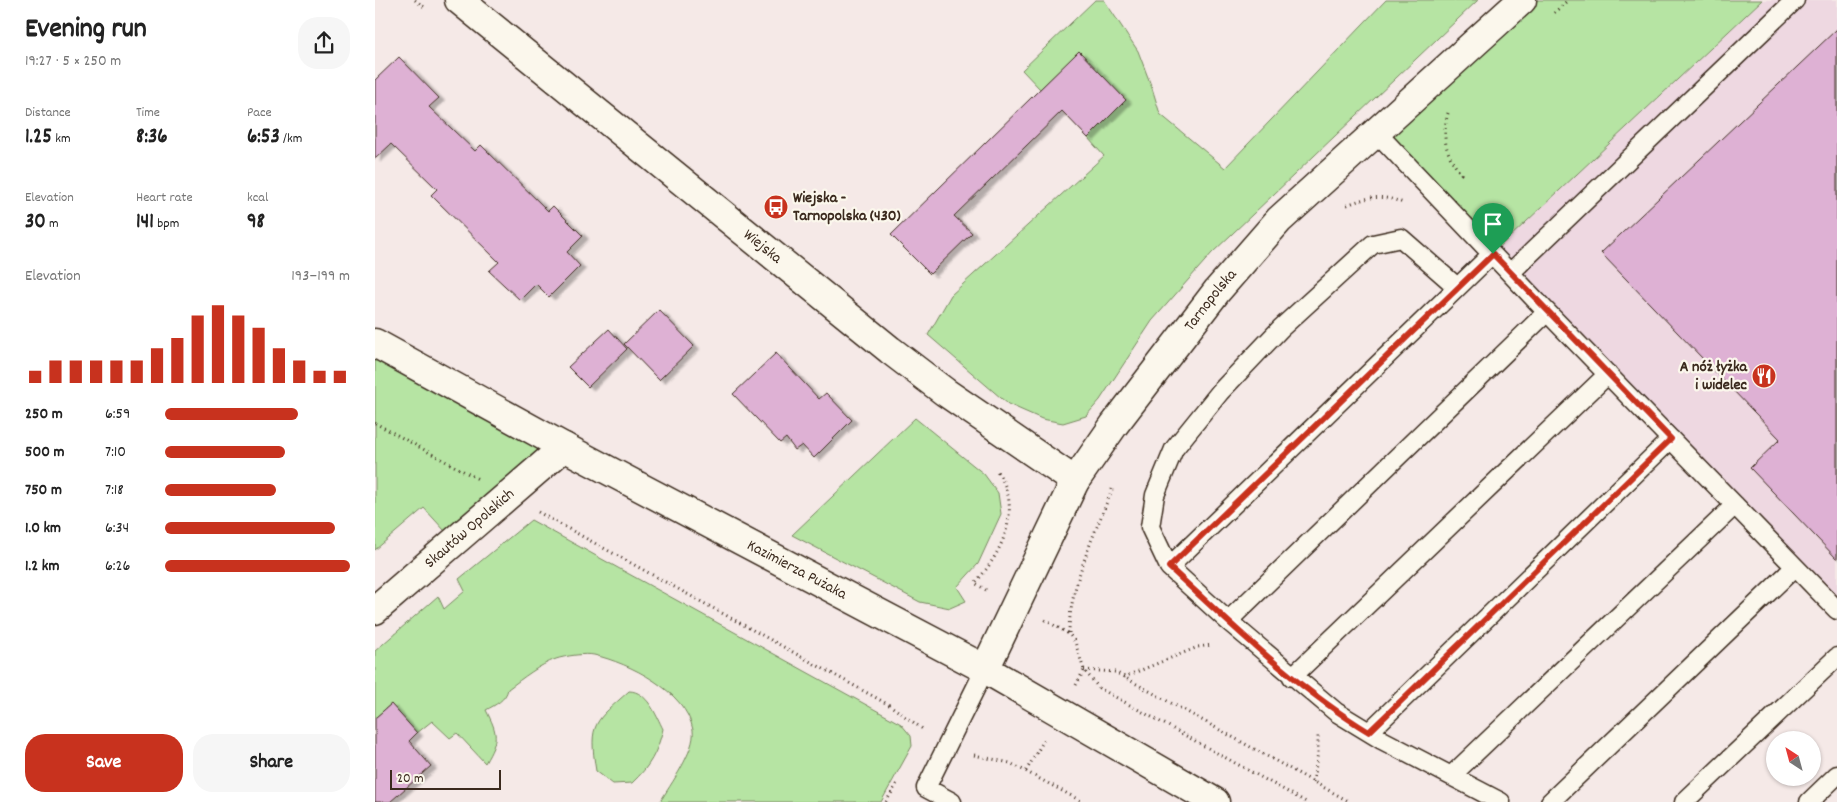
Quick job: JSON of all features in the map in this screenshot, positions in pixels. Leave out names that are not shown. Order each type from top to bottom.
[{"type":"street","name":"Wiejska","points":[[459,0],[891,350],[945,392],[1075,481]]},
{"type":"street","name":"Tarnopolska","points":[[985,669],[1075,481],[1120,417],[1230,277],[1279,220],[1522,0]]},
{"type":"street","name":"Kazimierza Pużaka","points":[[375,343],[564,447],[985,669],[1215,802]]},
{"type":"street","name":"Skautów Opolskich","points":[[375,610],[564,447]]},
{"type":"lane","points":[[1509,273],[1795,0]]},
{"type":"lane","points":[[1376,132],[1509,273],[1837,610]]},
{"type":"lane","points":[[1457,287],[1401,238],[1373,244],[1281,328],[1220,392],[1174,449],[1155,494],[1150,527],[1169,567],[1249,640],[1336,712],[1369,732],[1501,802]]},
{"type":"lane","points":[[1169,567],[1493,254]]},
{"type":"lane","points":[[1228,621],[1547,312]]},
{"type":"lane","points":[[1292,677],[1608,374]]},
{"type":"lane","points":[[1369,732],[1671,439]]},
{"type":"lane","points":[[1451,776],[1735,505]]},
{"type":"lane","points":[[1550,802],[1795,567]]},
{"type":"lane","points":[[1684,802],[1837,656]]},
{"type":"lane","points":[[952,802],[927,788],[985,669]]},
{"type":"lane","points":[[1809,802],[1837,775]]},
{"type":"path","points":[[1547,19],[1568,0]]},
{"type":"path","points":[[1451,108],[1445,129],[1445,144],[1449,159],[1461,174]]},
{"type":"path","points":[[375,423],[891,706],[927,732],[966,752],[1010,763],[1083,802]]},
{"type":"path","points":[[1123,677],[1198,647],[1249,640]]},
{"type":"path","points":[[1084,670],[1115,672],[1350,802]]},
{"type":"path","points":[[1072,691],[1084,670]]},
{"type":"path","points":[[1084,670],[1099,688],[1306,802]]},
{"type":"path","points":[[1309,690],[1319,739],[1313,782]]},
{"type":"path","points":[[1026,771],[1043,742]]},
{"type":"shaded area","points":[[1762,0],[1837,0],[1837,610],[1492,254]]},
{"type":"green space","points":[[1095,0],[1104,0],[1138,51],[1160,114],[1225,168],[1386,0],[1478,0],[1212,253],[1152,321],[1100,400],[1086,416],[1063,423],[1042,419],[1008,404],[928,335],[951,295],[1104,156],[1088,138],[1126,100],[1079,52],[1040,89],[1022,70]]},
{"type":"green space","points":[[1522,0],[1762,0],[1492,254],[1376,132]]},
{"type":"green space","points":[[375,343],[564,447],[455,542],[424,508],[375,550]]},
{"type":"green space","points":[[915,418],[984,474],[998,493],[1001,514],[978,564],[957,587],[966,601],[950,608],[920,602],[792,535]]},
{"type":"green space","points":[[531,520],[901,724],[911,736],[912,746],[881,802],[660,802],[691,747],[693,730],[688,716],[668,691],[654,681],[623,665],[590,654],[564,657],[543,665],[508,689],[503,699],[486,710],[495,731],[495,742],[485,763],[457,733],[450,738],[432,721],[417,733],[391,704],[375,718],[375,651],[438,596],[444,609],[465,591],[459,579]]},
{"type":"green space","points":[[629,691],[635,692],[646,699],[663,729],[652,759],[638,777],[632,783],[613,784],[596,771],[593,742],[594,732],[602,717]]},
{"type":"building","points":[[1837,29],[1837,559],[1750,468],[1780,439],[1601,253]]},
{"type":"building","points":[[1079,51],[1126,100],[1088,138],[1062,111],[954,216],[972,233],[930,274],[891,235]]},
{"type":"building","points":[[399,57],[439,98],[429,107],[475,151],[481,145],[548,211],[553,206],[583,236],[567,252],[580,266],[549,297],[536,284],[520,300],[489,271],[499,262],[431,195],[437,189],[391,144],[375,159],[375,80]]},
{"type":"building","points":[[659,310],[694,346],[659,380],[624,344]]},
{"type":"building","points":[[609,329],[627,349],[588,387],[568,367]]},
{"type":"building","points":[[776,353],[819,399],[826,393],[852,420],[814,458],[802,445],[795,450],[786,438],[780,443],[733,394]]},
{"type":"building","points":[[391,704],[417,733],[409,741],[431,766],[390,802],[375,802],[375,718]]},
{"type":"place","name":"Wiejska - Tarnopolska (430)","points":[[776,207]]},
{"type":"place","name":"A nóż łyżka i widelec","points":[[1764,376]]},
{"type":"route","points":[[1493,254],[1671,439],[1369,732],[1336,712],[1292,677],[1169,567],[1493,254]]}]
